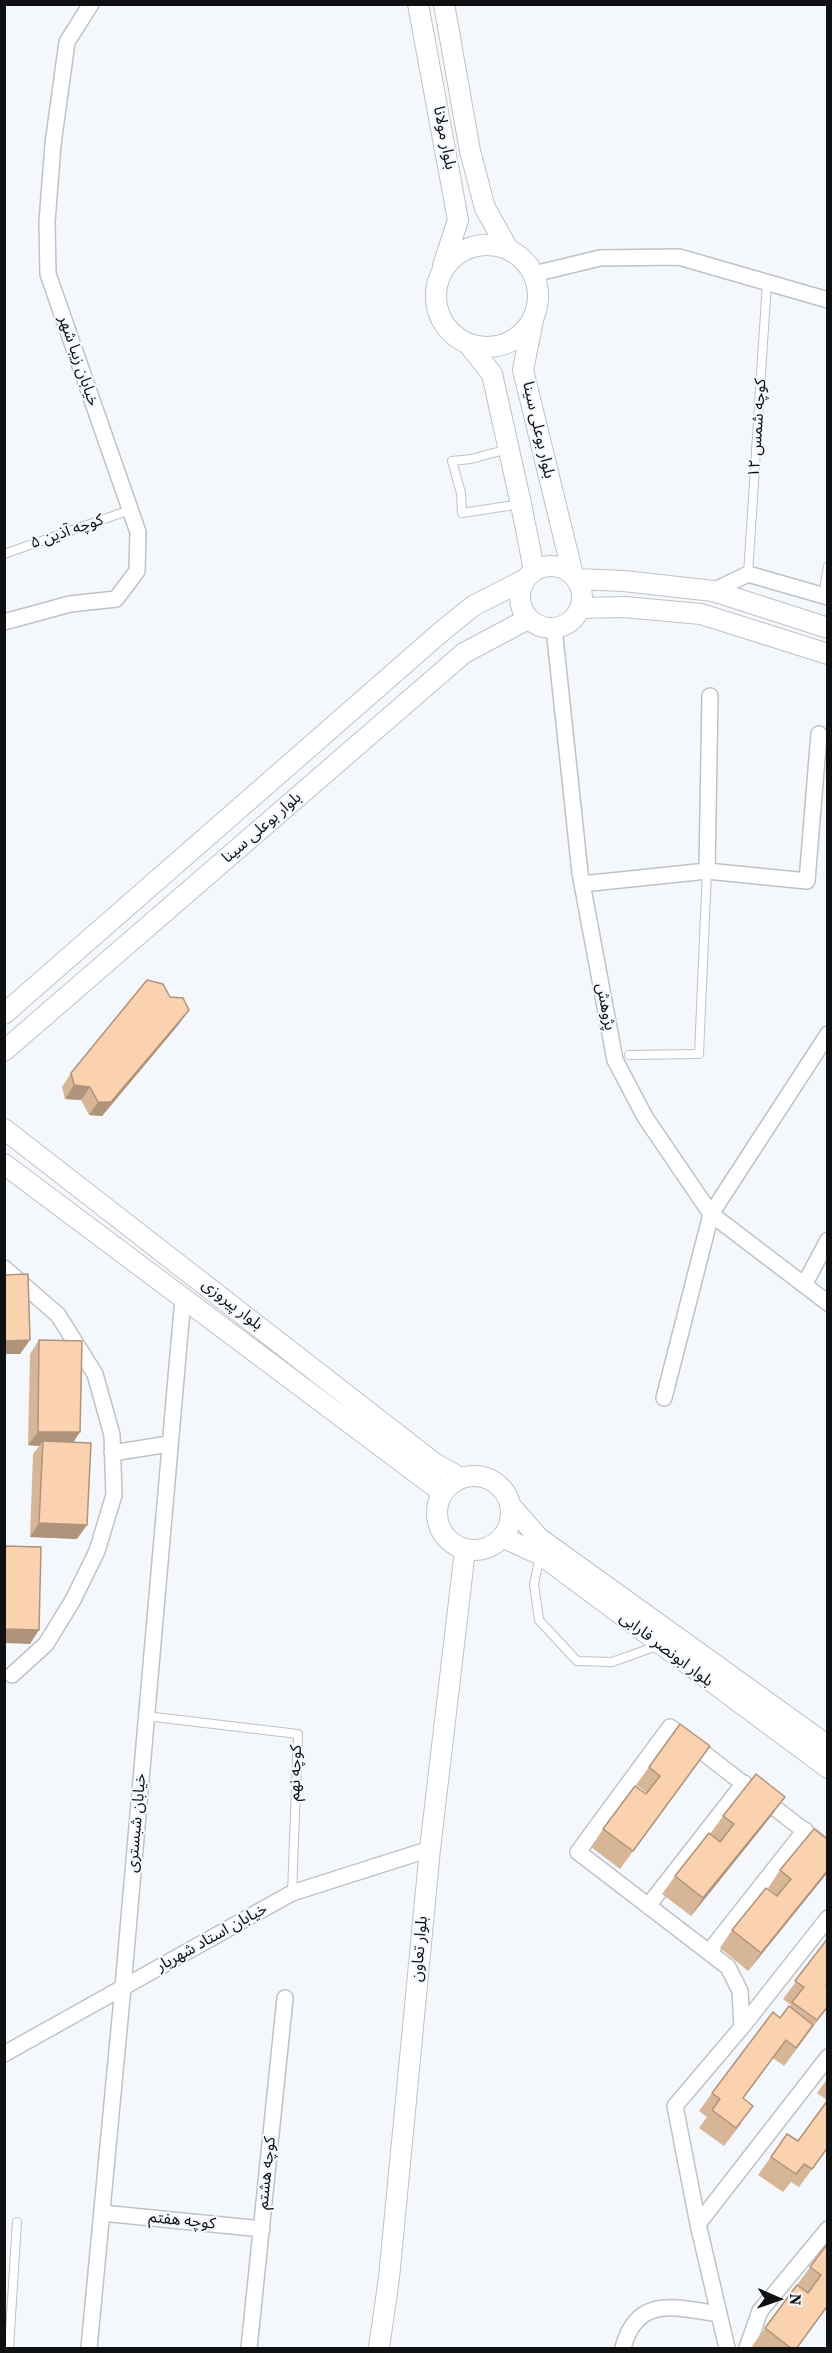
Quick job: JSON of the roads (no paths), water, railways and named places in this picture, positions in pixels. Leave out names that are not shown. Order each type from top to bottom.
[{"type":"street","name":"خیابان زیبا شهر","points":[[4,622],[70,604],[116,599],[137,571],[138,532],[48,274],[47,222],[52,155],[67,42],[91,4]]},
{"type":"street","name":"بلوار مولانا","points":[[418,4],[458,220],[441,271]]},
{"type":"street","name":"بلوار مولانا","points":[[444,4],[470,151],[485,208],[508,249]]},
{"type":"street","points":[[483,244],[508,249],[523,259],[534,274],[538,297],[533,319],[522,334],[506,345],[488,348],[469,345],[450,333],[438,315],[435,292],[441,271],[459,252],[483,244]]},
{"type":"street","points":[[534,274],[600,258],[679,257],[828,300]]},
{"type":"street","name":"بلوار بوعلی سینا","points":[[533,319],[524,370],[575,577]]},
{"type":"street","name":"بلوار بوعلی سینا","points":[[4,1014],[441,632],[473,606],[529,575],[521,504],[492,374],[469,345]]},
{"type":"street","points":[[547,566],[561,567],[575,577],[581,588],[580,608],[574,618],[565,625],[554,628],[540,627],[528,619],[521,608],[519,593],[529,575],[547,566]]},
{"type":"street","points":[[713,591],[748,574],[825,597]]},
{"type":"street","points":[[575,577],[713,591],[828,628]]},
{"type":"street","points":[[580,608],[624,607],[701,614],[828,654]]},
{"type":"street","name":"بلوار بوعلی سینا","points":[[4,1051],[464,652],[528,619]]},
{"type":"street","name":"پژوهش","points":[[554,628],[582,884],[615,1060],[645,1118],[711,1214],[828,1303]]},
{"type":"street","points":[[707,870],[710,696]]},
{"type":"street","points":[[582,884],[707,870],[807,881],[819,734]]},
{"type":"street","points":[[664,1398],[711,1214],[828,1034]]},
{"type":"street","name":"بلوار پیروزی","points":[[4,1129],[434,1463],[461,1478]]},
{"type":"street","name":"بلوار پیروزی","points":[[4,1164],[442,1492]]},
{"type":"street","points":[[804,1285],[828,1240]]},
{"type":"street","points":[[4,1268],[58,1315],[95,1374],[112,1435],[114,1495],[97,1551],[73,1600],[46,1644],[12,1675]]},
{"type":"street","name":"خیابان شبستری","points":[[89,2349],[183,1298]]},
{"type":"street","points":[[112,1453],[170,1444]]},
{"type":"street","points":[[473,1476],[485,1478],[505,1493],[510,1505],[511,1516],[508,1528],[492,1546],[478,1550],[465,1550],[452,1544],[442,1533],[437,1520],[437,1506],[442,1492],[461,1478],[473,1476]]},
{"type":"street","name":"بلوار ابونصر فارابی","points":[[510,1505],[539,1538],[828,1768]]},
{"type":"street","name":"بلوار ابونصر فارابی","points":[[502,1537],[541,1555],[828,1746]]},
{"type":"street","name":"بلوار تعاون","points":[[379,2349],[389,2278],[430,1849],[465,1550]]},
{"type":"street","points":[[742,2027],[740,1991],[728,1967],[578,1852],[670,1726],[828,1849]]},
{"type":"street","points":[[648,1906],[744,1783]]},
{"type":"street","points":[[709,1952],[805,1830]]},
{"type":"street","name":"خیابان استاد شهریار","points":[[4,2054],[292,1893],[430,1849]]},
{"type":"street","points":[[727,2349],[698,2224],[675,2106],[742,2027],[828,1918]]},
{"type":"street","name":"کوچه هشتم","points":[[249,2349],[285,1998]]},
{"type":"street","points":[[698,2224],[828,2057]]},
{"type":"street","name":"کوچه هفتم","points":[[102,2213],[262,2229]]},
{"type":"street","points":[[747,2349],[760,2311],[828,2229]]},
{"type":"street","points":[[623,2349],[626,2335],[636,2319],[648,2311],[669,2307],[719,2314]]},
{"type":"lane","name":"کوچه شمس ۱۲","points":[[748,574],[767,282]]},
{"type":"lane","points":[[509,448],[471,459],[452,461],[461,493],[462,513],[521,504]]},
{"type":"lane","name":"کوچه آذین ۵","points":[[4,554],[130,510]]},
{"type":"lane","points":[[825,597],[828,566]]},
{"type":"lane","points":[[629,1055],[699,1054],[707,870]]},
{"type":"lane","points":[[541,1555],[534,1584],[539,1620],[577,1661],[612,1662],[664,1638]]},
{"type":"lane","name":"کوچه نهم","points":[[146,1716],[298,1734],[292,1893]]},
{"type":"lane","points":[[9,2349],[17,2222]]}]
